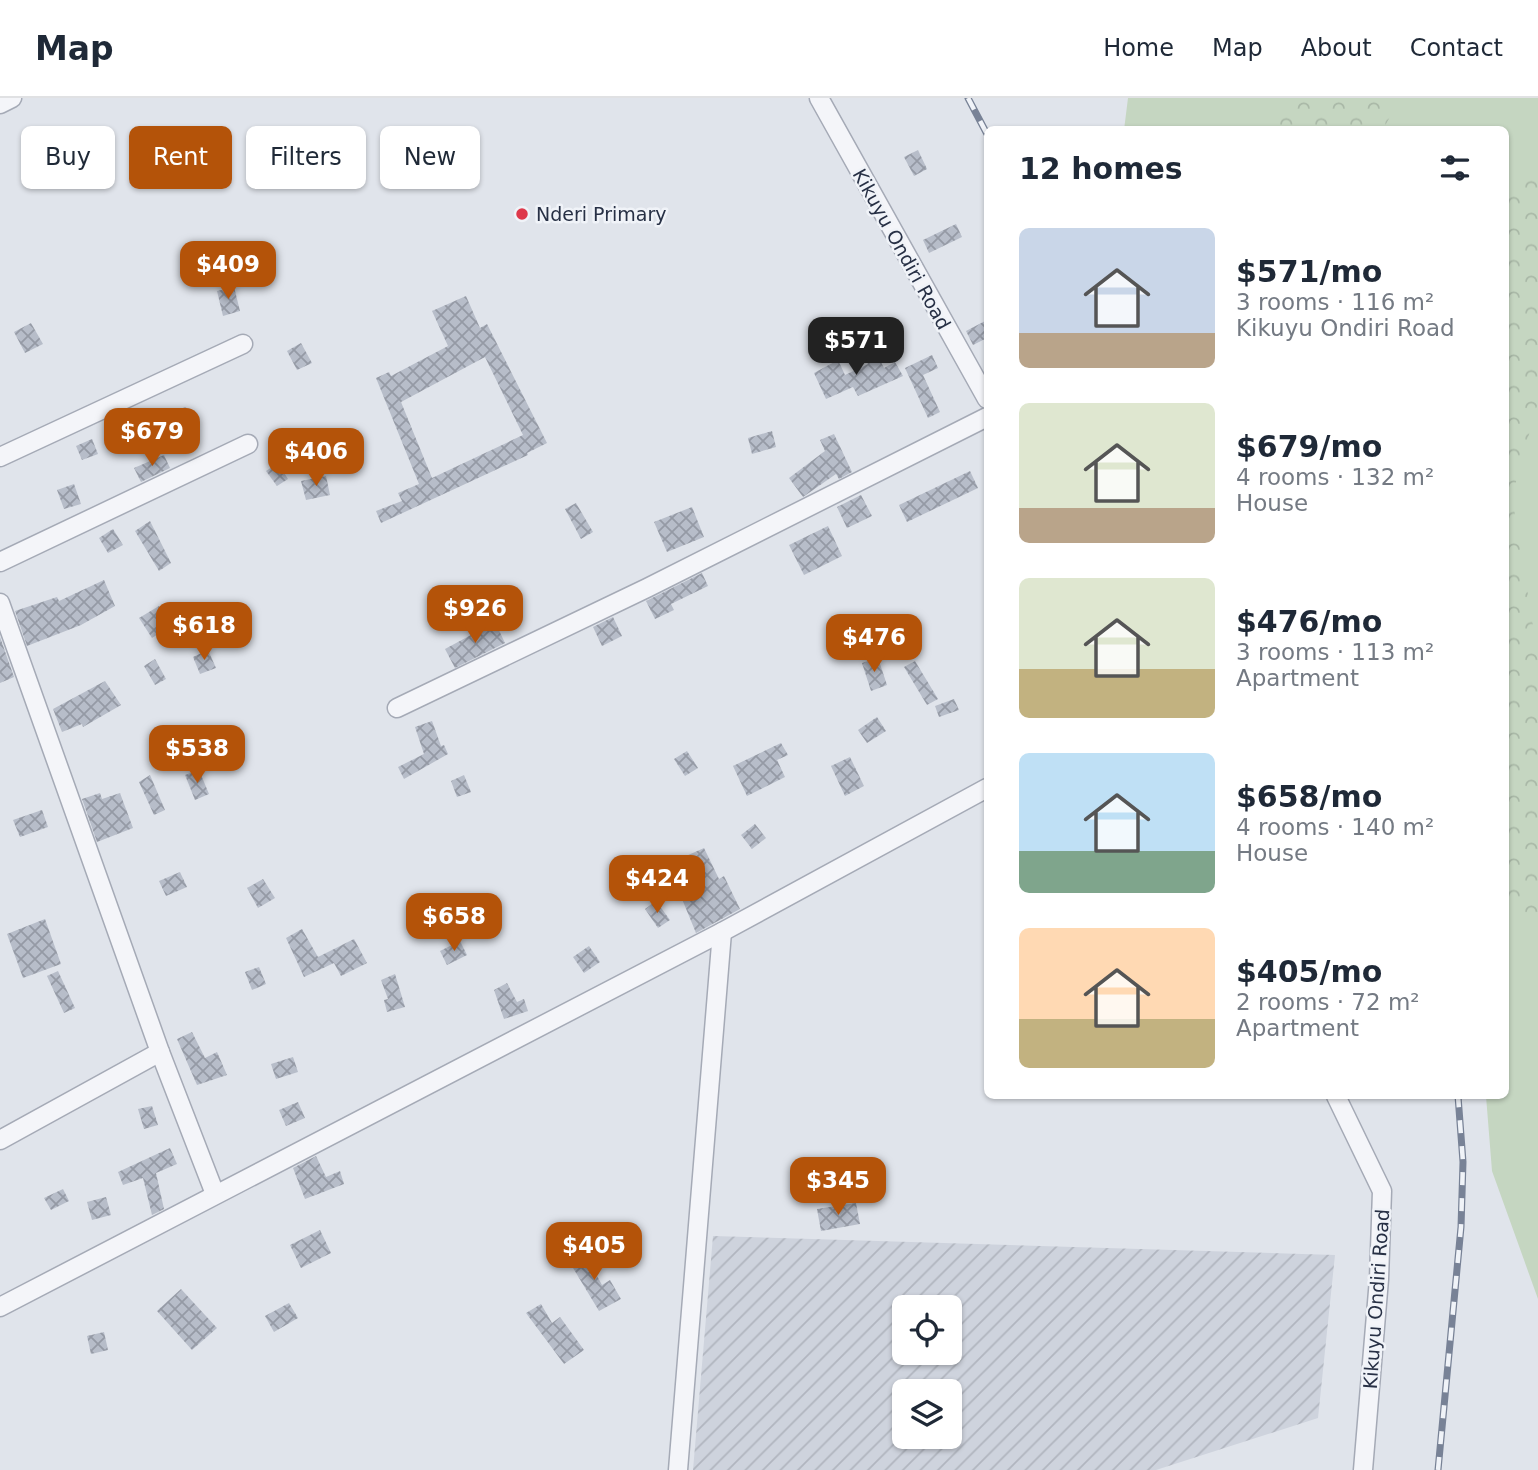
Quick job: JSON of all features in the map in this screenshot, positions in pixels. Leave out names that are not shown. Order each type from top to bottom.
[{"type":"street","points":[[0,104],[12,98]]},
{"type":"street","name":"Kikuyu Ondiri Road","points":[[819,98],[984,393]]},
{"type":"street","points":[[0,457],[243,344]]},
{"type":"street","points":[[397,708],[648,588],[984,419]]},
{"type":"street","points":[[0,562],[248,444]]},
{"type":"street","points":[[0,603],[160,1052],[215,1194]]},
{"type":"street","points":[[0,1307],[722,932],[984,790]]},
{"type":"street","points":[[678,1470],[722,932]]},
{"type":"street","points":[[0,1140],[160,1052]]},
{"type":"street","name":"Kikuyu Ondiri Road","points":[[1337,1099],[1382,1191],[1380,1279],[1363,1470]]},
{"type":"shaded area","points":[[713,1236],[1335,1255],[1318,1418],[1156,1470],[693,1470]]},
{"type":"green space","points":[[1128,98],[1538,98],[1538,1299],[1492,1171],[1486,1099],[1509,1099],[1509,126],[1124,126]]},
{"type":"green space","points":[[1284,98],[1401,98],[1385,126],[1276,126]]},
{"type":"green space","points":[[1538,157],[1538,402],[1512,496],[1538,657],[1538,922],[1509,910],[1509,191]]},
{"type":"building","points":[[918,150],[927,169],[914,176],[904,157]]},
{"type":"building","points":[[956,224],[962,237],[929,253],[923,240]]},
{"type":"building","points":[[234,287],[240,311],[223,316],[217,291]]},
{"type":"building","points":[[466,296],[480,328],[487,324],[547,443],[527,453],[528,455],[381,523],[376,511],[402,501],[398,493],[419,484],[376,378],[389,372],[391,376],[448,346],[432,311]],"holes":[[[485,357],[523,435],[432,478],[401,402]]]},
{"type":"building","points":[[984,322],[984,340],[973,345],[966,331]]},
{"type":"building","points":[[31,323],[43,344],[25,353],[14,332]]},
{"type":"building","points":[[301,343],[312,363],[297,370],[287,351]]},
{"type":"building","points":[[877,354],[884,368],[895,362],[903,376],[858,396],[853,387],[826,399],[814,373],[838,360],[845,375],[868,364],[865,359]]},
{"type":"building","points":[[932,355],[938,368],[923,375],[940,412],[928,418],[905,368]]},
{"type":"building","points":[[186,407],[193,428],[166,437],[158,416]]},
{"type":"building","points":[[772,431],[776,447],[752,454],[748,438]]},
{"type":"building","points":[[834,434],[852,472],[839,479],[836,474],[803,497],[789,478],[825,451],[820,440]]},
{"type":"building","points":[[92,439],[98,454],[82,460],[76,446]]},
{"type":"building","points":[[164,455],[170,468],[141,482],[134,468]]},
{"type":"building","points":[[278,463],[288,479],[277,486],[266,471]]},
{"type":"building","points":[[970,471],[978,488],[907,522],[899,505]]},
{"type":"building","points":[[326,476],[330,495],[306,500],[301,481]]},
{"type":"building","points":[[74,484],[81,504],[64,509],[57,490]]},
{"type":"building","points":[[861,495],[872,516],[847,528],[837,507]]},
{"type":"building","points":[[576,503],[593,532],[581,539],[565,509]]},
{"type":"building","points":[[692,507],[704,537],[667,552],[654,522]]},
{"type":"building","points":[[150,521],[171,563],[159,571],[135,531]]},
{"type":"building","points":[[828,526],[842,556],[804,575],[789,545]]},
{"type":"building","points":[[113,529],[123,545],[108,553],[99,538]]},
{"type":"building","points":[[702,573],[708,586],[671,604],[674,610],[655,619],[646,601]]},
{"type":"building","points":[[104,580],[115,606],[81,625],[27,646],[15,611],[57,597],[59,601]]},
{"type":"building","points":[[159,606],[172,625],[152,638],[139,618]]},
{"type":"building","points":[[613,617],[622,636],[602,646],[593,627]]},
{"type":"building","points":[[495,622],[505,643],[455,668],[445,649]]},
{"type":"building","points":[[0,637],[14,677],[0,683]]},
{"type":"building","points":[[208,650],[216,668],[200,674],[193,657]]},
{"type":"building","points":[[878,658],[887,685],[871,691],[862,663]]},
{"type":"building","points":[[155,659],[166,679],[155,685],[144,666]]},
{"type":"building","points":[[915,661],[938,699],[927,705],[904,667]]},
{"type":"building","points":[[105,681],[121,705],[83,727],[82,724],[62,732],[53,709]]},
{"type":"building","points":[[954,699],[959,710],[939,717],[935,706]]},
{"type":"building","points":[[877,717],[886,731],[867,743],[858,730]]},
{"type":"building","points":[[432,721],[441,746],[444,745],[448,754],[404,779],[398,767],[424,754],[415,727]]},
{"type":"building","points":[[222,732],[232,751],[219,755],[210,738]]},
{"type":"building","points":[[781,743],[788,755],[777,760],[785,777],[747,796],[733,766]]},
{"type":"building","points":[[687,751],[698,768],[685,776],[674,759]]},
{"type":"building","points":[[850,757],[864,786],[845,796],[831,766]]},
{"type":"building","points":[[199,770],[209,794],[195,800],[185,775]]},
{"type":"building","points":[[150,775],[165,810],[154,815],[139,782]]},
{"type":"building","points":[[464,775],[471,792],[457,797],[451,781]]},
{"type":"building","points":[[100,793],[102,799],[120,793],[133,828],[97,842],[82,799]]},
{"type":"building","points":[[42,810],[48,827],[20,837],[13,820]]},
{"type":"building","points":[[755,824],[766,838],[752,849],[741,835]]},
{"type":"building","points":[[704,848],[719,879],[724,876],[740,909],[696,933],[682,899],[702,891],[686,856]]},
{"type":"building","points":[[180,872],[187,887],[166,896],[159,881]]},
{"type":"building","points":[[263,879],[275,898],[258,908],[247,888]]},
{"type":"building","points":[[656,901],[670,920],[658,928],[645,909]]},
{"type":"building","points":[[45,919],[61,964],[23,978],[7,934]]},
{"type":"building","points":[[302,929],[318,957],[354,939],[367,963],[341,976],[334,963],[304,977],[286,938]]},
{"type":"building","points":[[460,941],[467,955],[447,965],[440,951]]},
{"type":"building","points":[[589,946],[600,962],[584,973],[573,957]]},
{"type":"building","points":[[259,967],[266,984],[252,990],[245,972]]},
{"type":"building","points":[[58,971],[75,1008],[64,1013],[47,976]]},
{"type":"building","points":[[395,974],[405,1007],[387,1012],[384,1000],[388,999],[381,980]]},
{"type":"building","points":[[507,983],[517,1002],[524,999],[528,1011],[504,1019],[494,990]]},
{"type":"building","points":[[192,1032],[205,1058],[217,1052],[227,1075],[197,1085],[177,1039]]},
{"type":"building","points":[[293,1057],[298,1072],[276,1079],[271,1064]]},
{"type":"building","points":[[298,1102],[305,1118],[286,1126],[279,1110]]},
{"type":"building","points":[[152,1106],[158,1125],[144,1129],[138,1109]]},
{"type":"building","points":[[170,1148],[177,1164],[156,1173],[164,1209],[152,1215],[143,1178],[123,1185],[118,1172]]},
{"type":"building","points":[[316,1156],[326,1177],[340,1171],[344,1184],[305,1199],[293,1168]]},
{"type":"building","points":[[63,1189],[69,1201],[51,1210],[44,1198]]},
{"type":"building","points":[[106,1197],[111,1215],[92,1220],[87,1202]]},
{"type":"building","points":[[856,1203],[860,1224],[821,1231],[817,1209]]},
{"type":"building","points":[[320,1230],[331,1253],[301,1268],[290,1245]]},
{"type":"building","points":[[583,1250],[602,1285],[610,1280],[621,1299],[599,1311],[567,1258]]},
{"type":"building","points":[[181,1289],[217,1328],[192,1350],[157,1311]]},
{"type":"building","points":[[289,1303],[298,1318],[274,1332],[265,1316]]},
{"type":"building","points":[[541,1304],[552,1323],[560,1317],[584,1350],[564,1364],[526,1313]]},
{"type":"building","points":[[104,1332],[108,1350],[91,1354],[87,1336]]},
{"type":"railway","points":[[968,98],[984,128]]},
{"type":"railway","points":[[1438,1470],[1461,1227],[1463,1162],[1458,1099]]},
{"type":"place","name":"Nderi Primary","points":[[522,214]]}]
